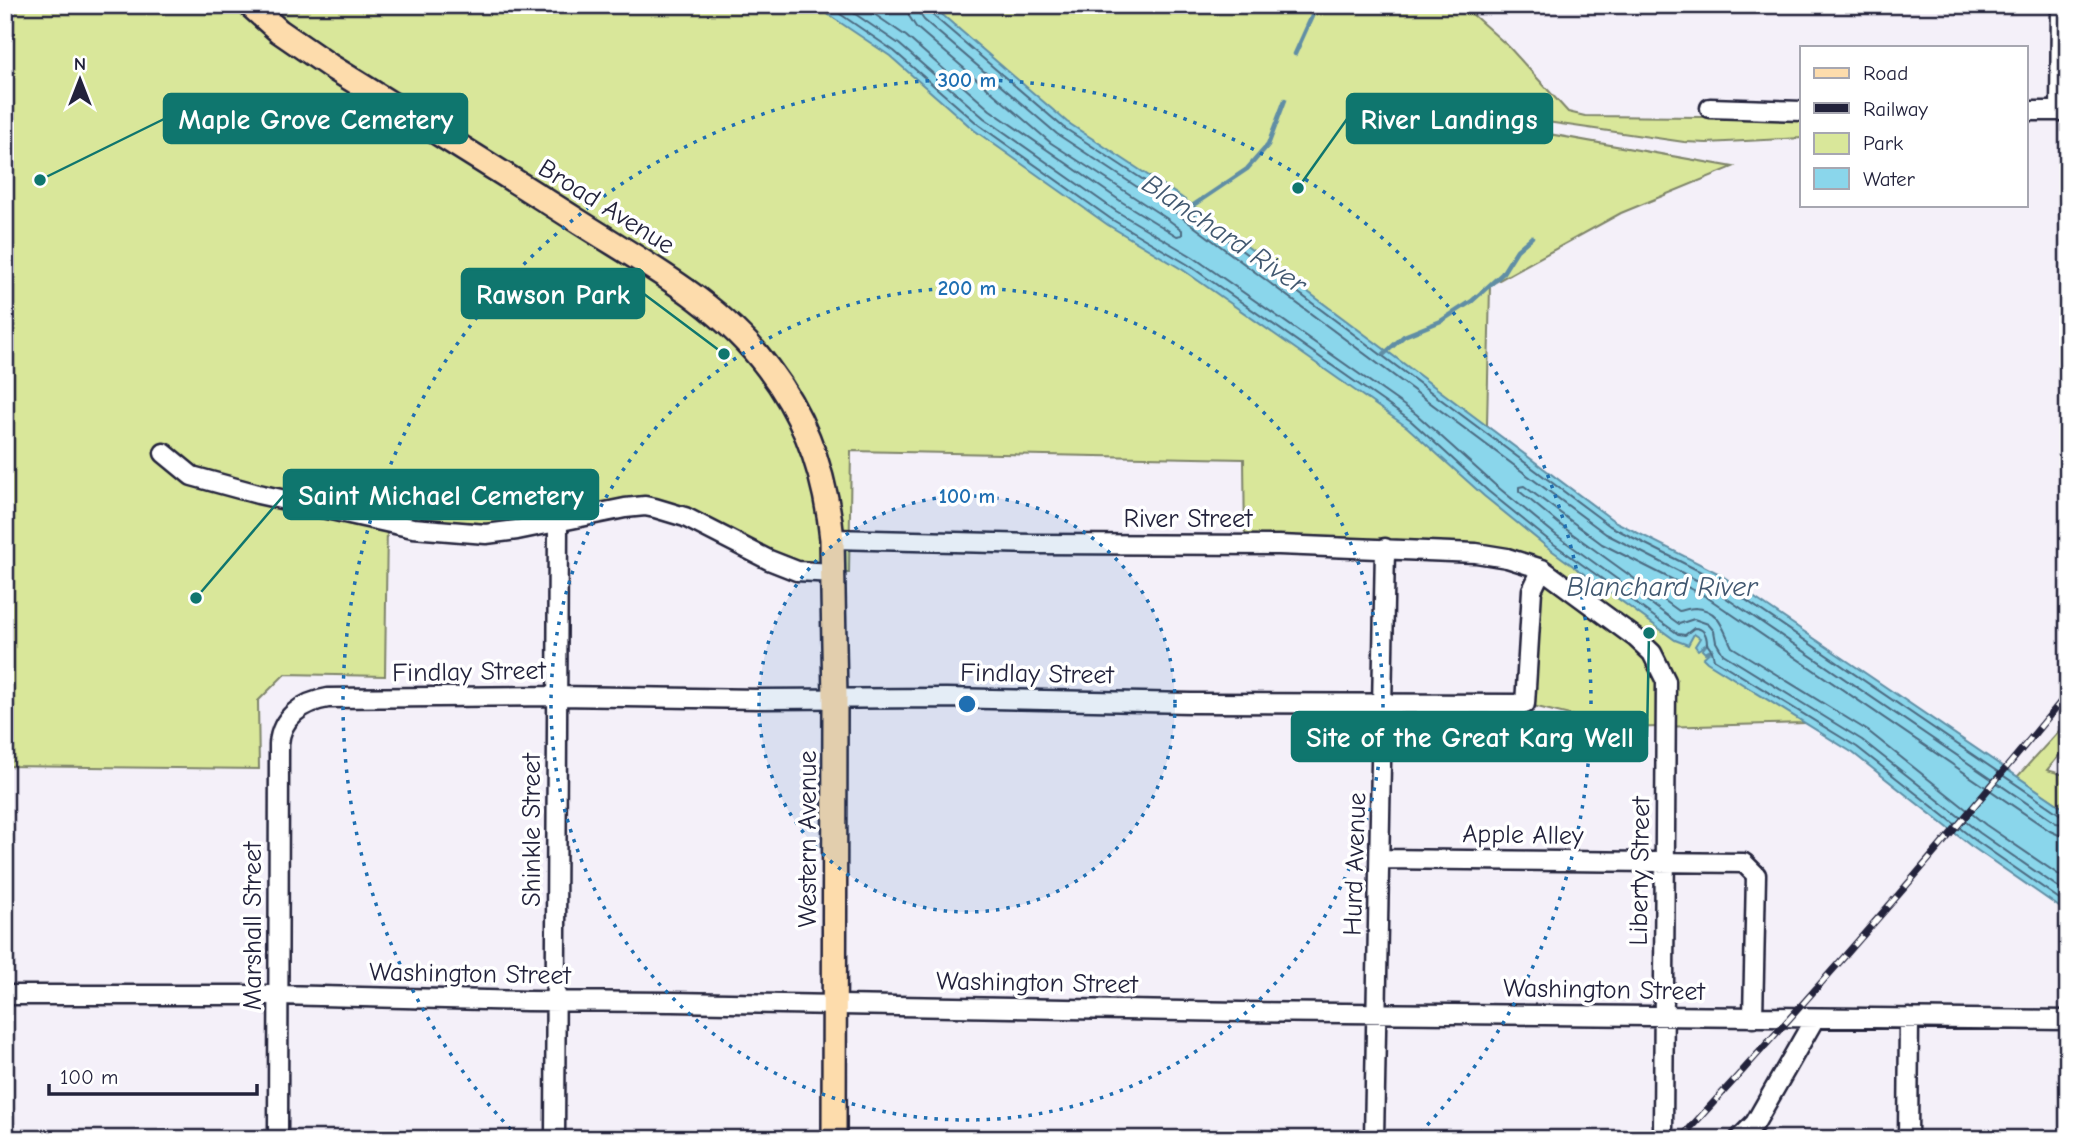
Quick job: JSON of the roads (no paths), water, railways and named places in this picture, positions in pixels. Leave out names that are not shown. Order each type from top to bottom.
[{"type":"main road","name":"Broad Avenue","points":[[250,5],[279,31],[330,66],[678,284],[735,329],[769,368],[806,433],[826,492],[832,539]]},
{"type":"main road","name":"Western Avenue","points":[[832,539],[835,698],[834,1139]]},
{"type":"street","points":[[2028,111],[2064,111],[2061,5]]},
{"type":"street","points":[[1710,108],[1800,111]]},
{"type":"street","points":[[163,453],[192,476],[258,494],[387,523],[466,533],[486,534],[517,530],[645,506],[685,517],[769,560],[797,571],[834,573]]},
{"type":"street","name":"Shinkle Street","points":[[555,1139],[558,522]]},
{"type":"street","name":"River Street","points":[[832,539],[1032,544],[1279,544],[1385,548],[1498,556],[1542,569]]},
{"type":"street","name":"Hurd Avenue","points":[[1374,1139],[1385,548]]},
{"type":"street","name":"Findlay Street","points":[[290,716],[307,704],[328,698],[558,696],[1524,705],[1532,590],[1542,569]]},
{"type":"street","name":"Liberty Street","points":[[1542,569],[1605,614],[1652,653],[1666,681],[1663,1133]]},
{"type":"street","name":"Marshall Street","points":[[278,1139],[278,744],[279,736],[290,716]]},
{"type":"street","name":"Apple Alley","points":[[1380,859],[1744,863],[1756,875],[1753,1018]]},
{"type":"street","name":"Washington Street","points":[[5,995],[278,995],[1375,1013],[2068,1020]]},
{"type":"street","points":[[1739,1139],[1755,1123],[1815,1018]]},
{"type":"street","points":[[1908,1139],[1909,1018]]},
{"type":"water","name":"Blanchard River","points":[[810,5],[931,5],[1067,122],[1181,197],[1614,521],[1718,573],[2068,811],[2068,913],[1971,846],[1853,753],[1707,662],[1703,658],[1713,649],[1705,653],[1702,650],[1708,643],[1698,650],[1695,646],[1700,638],[1694,634],[1688,645],[1675,640],[1547,547],[1484,496],[1407,427],[1183,270],[1108,225],[974,130],[890,56]]},
{"type":"waterway","points":[[1295,54],[1317,5]]},
{"type":"waterway","points":[[1189,208],[1247,169],[1268,145],[1285,100]]},
{"type":"waterway","points":[[1384,354],[1404,336],[1441,321],[1472,301],[1502,274],[1517,250],[1532,237]]},
{"type":"railway","points":[[1680,1139],[1877,919],[2068,693]]},
{"type":"place","name":"Maple Grove Cemetery","points":[[40,180]]},
{"type":"place","name":"River Landings","points":[[1298,188]]},
{"type":"place","name":"Rawson Park","points":[[724,354]]},
{"type":"place","name":"Saint Michael Cemetery","points":[[196,598]]},
{"type":"place","name":"Site of the Great Karg Well","points":[[1649,633]]}]
